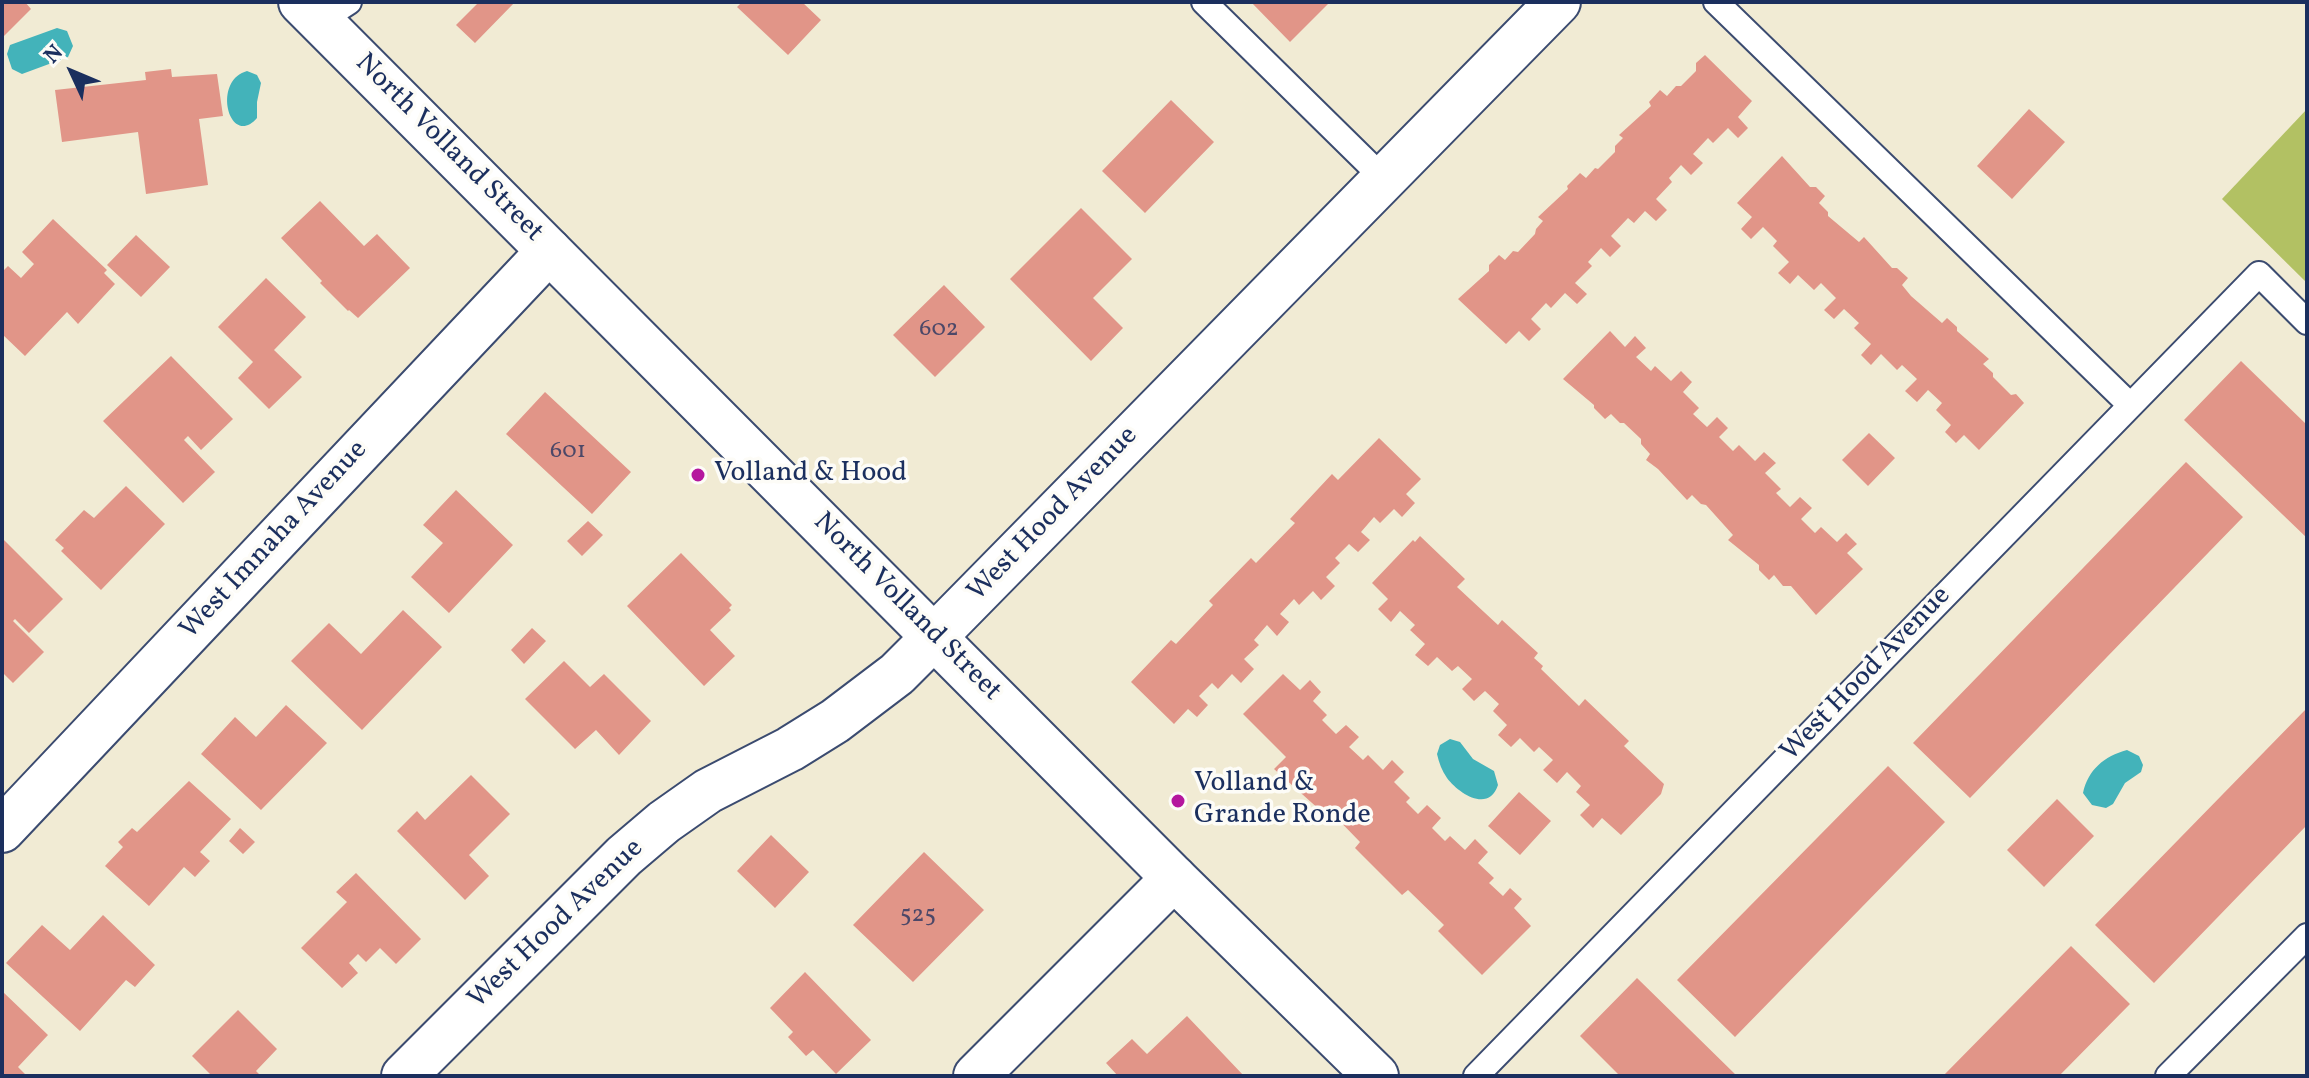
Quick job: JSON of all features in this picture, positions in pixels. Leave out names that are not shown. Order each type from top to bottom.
[{"type":"street","name":"West Hood Avenue","points":[[404,1076],[624,856],[664,822],[708,791],[790,749],[835,721],[897,674],[1558,2]]},
{"type":"street","name":"North Volland Street","points":[[323,8],[549,251],[1174,878],[1376,1076]]},
{"type":"street","name":"West Imnaha Avenue","points":[[2,830],[549,251]]},
{"type":"street","points":[[976,1076],[1174,878]]},
{"type":"lane","points":[[1204,2],[1384,179]]},
{"type":"lane","points":[[1716,2],[2130,405]]},
{"type":"lane","name":"West Hood Avenue","points":[[1476,1076],[2259,274],[2307,322]]},
{"type":"lane","points":[[2168,1076],[2307,936]]},
{"type":"green space","points":[[2307,109],[2307,283],[2222,199]]},
{"type":"water","points":[[57,28],[67,31],[73,46],[68,57],[22,74],[12,69],[7,54],[10,45]]},
{"type":"water","points":[[247,71],[257,75],[261,83],[257,118],[247,125],[239,125],[228,110],[227,98],[236,77]]},
{"type":"water","points":[[1450,739],[1460,742],[1473,759],[1494,771],[1498,785],[1488,798],[1466,795],[1445,775],[1437,754],[1440,745]]},
{"type":"water","points":[[2127,750],[2139,756],[2143,765],[2141,772],[2125,783],[2113,804],[2106,808],[2092,805],[2083,793],[2089,777],[2104,760]]},
{"type":"building","points":[[2,2],[25,2],[31,9],[2,38]]},
{"type":"building","points":[[479,2],[515,2],[475,43],[456,25]]},
{"type":"building","points":[[742,2],[802,2],[821,20],[788,55],[737,7]]},
{"type":"building","points":[[1251,2],[1330,2],[1290,42]]},
{"type":"building","points":[[1705,55],[1752,101],[1738,117],[1748,128],[1738,138],[1728,128],[1713,143],[1708,138],[1693,154],[1703,163],[1691,175],[1681,165],[1669,178],[1672,182],[1656,199],[1667,210],[1656,221],[1645,211],[1634,223],[1628,218],[1611,236],[1621,246],[1610,257],[1601,248],[1588,262],[1592,266],[1575,283],[1587,294],[1577,304],[1565,293],[1551,308],[1546,303],[1531,319],[1541,329],[1529,341],[1519,331],[1506,344],[1458,299],[1489,271],[1489,265],[1499,255],[1505,260],[1513,251],[1518,252],[1543,221],[1538,217],[1568,189],[1567,186],[1580,173],[1586,178],[1595,168],[1598,169],[1615,152],[1615,146],[1623,138],[1619,135],[1651,106],[1649,102],[1660,90],[1667,96],[1676,86],[1681,86],[1696,71],[1696,63]]},
{"type":"building","points":[[171,69],[172,77],[217,74],[223,116],[199,119],[208,185],[146,194],[138,132],[62,142],[55,90],[146,80],[145,72]]},
{"type":"building","points":[[1171,100],[1214,142],[1145,213],[1102,171]]},
{"type":"building","points":[[2029,109],[2065,142],[2012,199],[1977,166]]},
{"type":"building","points":[[1782,156],[1810,187],[1816,187],[1825,196],[1819,203],[1828,216],[1859,242],[1864,237],[1892,268],[1897,268],[1908,278],[1902,285],[1911,296],[1942,323],[1947,318],[1957,327],[1957,331],[1989,359],[1983,364],[1993,373],[1993,377],[2024,403],[1979,450],[1964,435],[1956,443],[1945,432],[1951,425],[1936,410],[1942,403],[1928,390],[1917,402],[1905,391],[1917,379],[1902,365],[1897,370],[1881,354],[1871,365],[1861,355],[1871,344],[1854,328],[1859,323],[1844,309],[1834,319],[1824,310],[1836,298],[1821,283],[1814,290],[1798,275],[1790,284],[1778,273],[1789,262],[1773,246],[1777,241],[1763,227],[1751,239],[1741,229],[1752,217],[1737,203]]},
{"type":"building","points":[[320,201],[364,246],[377,234],[410,268],[358,318],[320,283],[322,281],[281,238]]},
{"type":"building","points":[[1081,208],[1132,259],[1093,298],[1123,328],[1091,361],[1010,279]]},
{"type":"building","points":[[53,219],[107,270],[104,273],[115,284],[78,324],[67,312],[25,356],[2,334],[2,272],[8,266],[21,278],[34,264],[22,252]]},
{"type":"building","points":[[136,235],[170,267],[141,297],[107,265]]},
{"type":"building","points":[[266,278],[306,317],[274,350],[302,377],[269,409],[238,378],[253,362],[218,327]]},
{"type":"building","points":[[944,285],[985,327],[935,377],[893,335]]},
{"type":"building","points":[[1610,331],[1625,347],[1635,336],[1646,348],[1636,357],[1651,371],[1655,366],[1671,381],[1681,371],[1692,382],[1683,392],[1699,408],[1693,414],[1707,427],[1717,417],[1728,428],[1719,437],[1733,451],[1739,445],[1755,461],[1764,452],[1776,463],[1765,473],[1781,489],[1776,493],[1790,507],[1800,497],[1812,508],[1801,519],[1815,533],[1821,527],[1837,542],[1846,533],[1857,544],[1847,553],[1863,569],[1816,615],[1791,586],[1783,586],[1774,575],[1769,580],[1759,570],[1759,565],[1728,540],[1733,535],[1706,505],[1692,495],[1687,500],[1646,460],[1650,454],[1641,444],[1641,439],[1624,423],[1611,414],[1605,419],[1594,405],[1563,379]]},
{"type":"building","points":[[171,356],[233,419],[201,450],[188,436],[184,440],[215,472],[183,503],[103,421]]},
{"type":"building","points":[[2241,361],[2307,425],[2307,538],[2184,420]]},
{"type":"building","points":[[545,392],[631,472],[592,514],[506,434]]},
{"type":"building","points":[[1869,433],[1895,458],[1868,486],[1842,460]]},
{"type":"building","points":[[1379,438],[1421,479],[1406,494],[1415,503],[1402,517],[1394,509],[1380,523],[1374,517],[1361,532],[1370,540],[1358,552],[1349,544],[1335,558],[1340,563],[1326,577],[1335,586],[1321,600],[1313,591],[1299,605],[1294,599],[1280,614],[1289,622],[1277,636],[1267,625],[1254,640],[1259,645],[1244,659],[1254,669],[1241,683],[1232,674],[1218,689],[1212,683],[1199,696],[1208,705],[1197,717],[1188,709],[1174,724],[1131,682],[1171,640],[1176,644],[1213,605],[1209,601],[1251,558],[1256,563],[1295,523],[1290,519],[1332,474],[1338,480]]},
{"type":"building","points":[[2186,462],[2243,517],[1970,798],[1913,743]]},
{"type":"building","points":[[126,486],[165,524],[101,590],[61,551],[64,548],[55,540],[84,510],[94,518]]},
{"type":"building","points":[[456,490],[513,545],[449,613],[411,577],[443,543],[423,525]]},
{"type":"building","points":[[588,521],[603,535],[582,556],[567,541]]},
{"type":"building","points":[[1420,536],[1465,579],[1457,587],[1498,625],[1502,620],[1538,653],[1534,658],[1543,666],[1541,669],[1579,706],[1585,699],[1629,741],[1624,746],[1664,784],[1661,794],[1621,835],[1602,818],[1593,828],[1580,815],[1590,805],[1576,792],[1581,786],[1567,772],[1557,783],[1543,770],[1553,760],[1539,747],[1534,752],[1520,738],[1511,747],[1498,735],[1507,725],[1493,711],[1499,704],[1485,691],[1474,701],[1462,689],[1472,679],[1458,666],[1452,671],[1437,657],[1428,666],[1415,655],[1425,644],[1410,630],[1415,625],[1400,611],[1391,622],[1378,609],[1388,599],[1372,583]]},
{"type":"building","points":[[2,538],[63,599],[29,633],[15,619],[13,621],[44,652],[13,683],[2,672]]},
{"type":"building","points":[[681,553],[732,605],[731,610],[710,630],[735,656],[704,686],[627,606]]},
{"type":"building","points":[[403,610],[442,647],[362,730],[291,661],[329,623],[361,654]]},
{"type":"building","points":[[532,628],[546,641],[524,664],[511,650]]},
{"type":"building","points":[[564,661],[590,687],[604,674],[651,721],[619,755],[596,730],[575,749],[525,699]]},
{"type":"building","points":[[1283,674],[1300,690],[1310,680],[1321,692],[1313,701],[1327,715],[1322,720],[1336,734],[1346,725],[1359,737],[1349,747],[1363,760],[1368,755],[1383,770],[1392,760],[1404,772],[1394,782],[1410,798],[1406,802],[1418,814],[1427,805],[1441,818],[1432,828],[1445,841],[1450,836],[1465,850],[1475,839],[1488,852],[1478,863],[1494,878],[1489,883],[1503,896],[1510,888],[1522,899],[1514,908],[1531,926],[1482,975],[1438,931],[1444,925],[1408,890],[1402,895],[1355,848],[1360,842],[1326,807],[1321,811],[1274,769],[1286,757],[1243,714]]},
{"type":"building","points":[[286,705],[327,743],[261,810],[201,754],[235,717],[256,737]]},
{"type":"building","points":[[2307,708],[2307,825],[2154,983],[2095,925]]},
{"type":"building","points":[[1888,766],[1945,822],[1735,1037],[1677,980]]},
{"type":"building","points":[[471,775],[510,814],[469,855],[489,876],[465,900],[397,831],[417,811],[425,820]]},
{"type":"building","points":[[189,781],[231,819],[200,852],[210,861],[195,877],[184,867],[149,906],[105,866],[123,847],[118,842],[132,828],[137,832]]},
{"type":"building","points":[[1519,792],[1551,821],[1520,855],[1488,826]]},
{"type":"building","points":[[2057,799],[2094,836],[2044,887],[2007,850]]},
{"type":"building","points":[[240,828],[255,842],[243,854],[229,841]]},
{"type":"building","points":[[771,835],[809,872],[775,908],[737,871]]},
{"type":"building","points":[[924,852],[984,910],[913,982],[853,925]]},
{"type":"building","points":[[356,873],[421,939],[396,964],[380,948],[366,962],[358,954],[349,963],[358,973],[342,988],[301,948],[347,902],[336,892]]},
{"type":"building","points":[[103,915],[155,965],[135,987],[126,980],[80,1031],[6,963],[42,925],[70,950]]},
{"type":"building","points":[[2071,946],[2130,1004],[2059,1076],[1943,1076]]},
{"type":"building","points":[[805,972],[871,1040],[836,1074],[813,1050],[806,1056],[788,1037],[793,1032],[770,1008]]},
{"type":"building","points":[[1637,978],[1737,1076],[1620,1076],[1580,1036]]},
{"type":"building","points":[[2,991],[48,1035],[18,1067],[27,1076],[2,1076]]},
{"type":"building","points":[[238,1010],[277,1049],[256,1071],[261,1076],[212,1076],[192,1056]]},
{"type":"building","points":[[1187,1016],[1244,1076],[1118,1076],[1106,1063],[1132,1039],[1147,1054]]},
{"type":"place","name":"Volland & Hood","points":[[698,475]]},
{"type":"place","name":"Volland & Grande Ronde","points":[[1178,801]]}]
